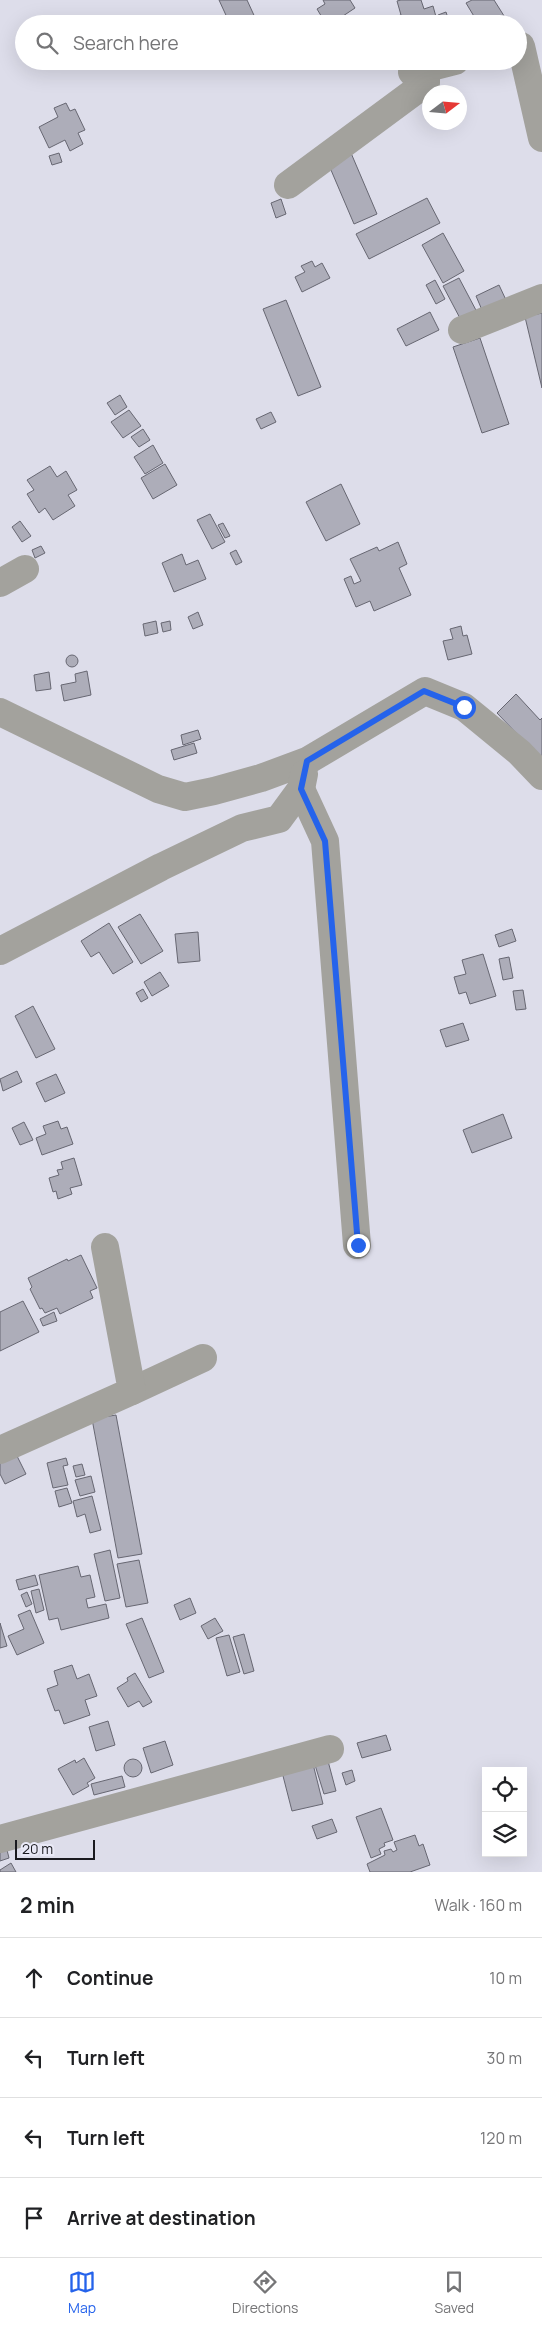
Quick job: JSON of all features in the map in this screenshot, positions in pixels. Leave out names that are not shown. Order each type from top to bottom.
[{"type":"street","points":[[288,186],[426,83],[419,70]]},
{"type":"street","points":[[526,70],[542,138]]},
{"type":"street","points":[[462,330],[542,298]]},
{"type":"street","points":[[0,582],[25,569]]},
{"type":"street","points":[[0,712],[158,789],[184,797],[261,778],[307,761],[424,691],[464,707],[519,752],[542,776]]},
{"type":"street","points":[[0,952],[242,828],[279,820],[301,789],[307,761]]},
{"type":"street","points":[[301,789],[325,841],[358,1245]]},
{"type":"street","points":[[105,1247],[132,1391]]},
{"type":"street","points":[[0,1450],[203,1358]]},
{"type":"street","points":[[0,1839],[330,1749]]},
{"type":"building","points":[[219,0],[247,0],[254,15],[226,15]]},
{"type":"building","points":[[323,0],[350,0],[355,8],[344,15],[321,15],[317,9],[325,4]]},
{"type":"building","points":[[421,0],[424,9],[433,6],[436,15],[401,15],[397,1]]},
{"type":"building","points":[[472,0],[494,0],[503,15],[473,15],[466,3]]},
{"type":"building","points":[[66,103],[70,111],[75,109],[85,130],[78,133],[83,144],[70,151],[65,140],[49,148],[39,127],[58,117],[54,108]]},
{"type":"building","points":[[59,153],[62,162],[52,165],[49,156]]},
{"type":"building","points":[[351,153],[377,214],[354,224],[328,163]]},
{"type":"building","points":[[427,198],[440,223],[369,259],[356,234]]},
{"type":"building","points":[[281,199],[286,214],[276,218],[271,203]]},
{"type":"building","points":[[443,233],[464,271],[443,283],[422,245]]},
{"type":"building","points":[[312,261],[315,267],[322,263],[330,278],[302,292],[295,277],[305,272],[301,266]]},
{"type":"building","points":[[459,278],[478,314],[462,322],[443,286]]},
{"type":"building","points":[[435,280],[445,299],[436,304],[426,285]]},
{"type":"building","points":[[499,285],[506,300],[482,310],[476,296]]},
{"type":"building","points":[[286,300],[321,387],[298,396],[263,309]]},
{"type":"building","points":[[430,312],[439,330],[406,346],[397,329]]},
{"type":"building","points":[[542,313],[542,388],[525,317]]},
{"type":"building","points":[[480,338],[509,424],[482,433],[453,347]]},
{"type":"building","points":[[120,395],[127,407],[115,415],[107,403]]},
{"type":"building","points":[[129,410],[141,426],[123,438],[111,422]]},
{"type":"building","points":[[271,412],[276,422],[261,429],[256,419]]},
{"type":"building","points":[[143,429],[150,440],[139,447],[131,437]]},
{"type":"building","points":[[153,445],[163,463],[145,474],[134,457]]},
{"type":"building","points":[[165,464],[177,485],[153,499],[141,478]]},
{"type":"building","points":[[50,466],[57,477],[66,471],[77,490],[68,495],[75,506],[53,520],[45,508],[39,513],[27,494],[34,490],[27,480]]},
{"type":"building","points":[[341,484],[360,524],[326,541],[306,502]]},
{"type":"building","points":[[210,514],[225,542],[212,549],[197,520]]},
{"type":"building","points":[[20,521],[31,536],[22,542],[12,527]]},
{"type":"building","points":[[223,523],[230,536],[225,538],[218,525]]},
{"type":"building","points":[[398,542],[407,564],[399,568],[411,595],[374,611],[370,601],[356,607],[344,579],[351,576],[354,584],[361,581],[350,559],[377,547],[379,551]]},
{"type":"building","points":[[41,546],[45,553],[35,558],[32,550]]},
{"type":"building","points":[[236,550],[242,562],[236,565],[230,553]]},
{"type":"building","points":[[182,554],[186,565],[198,560],[206,579],[174,592],[162,563]]},
{"type":"building","points":[[198,612],[203,625],[193,629],[188,617]]},
{"type":"building","points":[[156,621],[158,633],[145,636],[143,624]]},
{"type":"building","points":[[170,621],[171,630],[163,632],[161,623]]},
{"type":"building","points":[[461,626],[463,636],[467,635],[472,654],[448,660],[443,641],[453,639],[450,629]]},
{"type":"building","points":[[70,655],[74,655],[78,661],[74,667],[70,667],[66,663],[66,659]]},
{"type":"building","points":[[87,671],[91,695],[64,701],[61,685],[76,682],[75,674]]},
{"type":"building","points":[[49,672],[51,689],[36,691],[34,675]]},
{"type":"building","points":[[516,694],[540,720],[542,718],[542,760],[497,713]]},
{"type":"building","points":[[198,730],[201,739],[183,745],[181,735]]},
{"type":"building","points":[[194,743],[197,753],[174,760],[171,750]]},
{"type":"building","points":[[140,914],[163,951],[141,964],[118,927]]},
{"type":"building","points":[[109,923],[133,962],[113,974],[99,952],[91,957],[81,941]]},
{"type":"building","points":[[512,929],[516,941],[499,947],[495,935]]},
{"type":"building","points":[[198,932],[200,961],[178,963],[175,934]]},
{"type":"building","points":[[483,954],[496,996],[470,1004],[466,992],[459,994],[454,977],[466,974],[462,960]]},
{"type":"building","points":[[509,957],[513,978],[503,980],[499,959]]},
{"type":"building","points":[[160,972],[169,986],[152,996],[144,982]]},
{"type":"building","points":[[143,989],[148,998],[141,1002],[136,993]]},
{"type":"building","points":[[523,990],[526,1009],[516,1010],[513,991]]},
{"type":"building","points":[[33,1006],[55,1049],[36,1058],[15,1016]]},
{"type":"building","points":[[463,1023],[469,1040],[446,1047],[440,1030]]},
{"type":"building","points":[[17,1071],[22,1082],[3,1091],[0,1079]]},
{"type":"building","points":[[56,1074],[65,1093],[45,1102],[36,1083]]},
{"type":"building","points":[[503,1114],[512,1138],[472,1153],[463,1130]]},
{"type":"building","points":[[58,1121],[61,1129],[67,1127],[73,1144],[42,1155],[36,1138],[46,1134],[43,1126]]},
{"type":"building","points":[[24,1122],[33,1140],[20,1145],[12,1128]]},
{"type":"building","points":[[74,1158],[82,1185],[70,1188],[72,1194],[58,1199],[56,1191],[53,1192],[49,1178],[59,1175],[57,1170],[63,1169],[61,1162]]},
{"type":"building","points":[[81,1255],[97,1288],[90,1291],[93,1298],[60,1314],[57,1308],[45,1313],[42,1308],[40,1309],[30,1289],[32,1287],[28,1278],[67,1259],[68,1261]]},
{"type":"building","points":[[23,1301],[39,1332],[0,1351],[0,1312]]},
{"type":"building","points":[[54,1312],[57,1321],[43,1326],[40,1319]]},
{"type":"building","points":[[116,1415],[142,1554],[118,1558],[92,1419]]},
{"type":"building","points":[[17,1456],[26,1474],[5,1484],[0,1474],[0,1463]]},
{"type":"building","points":[[66,1458],[68,1465],[63,1466],[68,1485],[53,1488],[47,1463]]},
{"type":"building","points":[[82,1464],[85,1475],[76,1477],[73,1466]]},
{"type":"building","points":[[91,1476],[95,1492],[80,1496],[75,1480]]},
{"type":"building","points":[[67,1488],[72,1503],[59,1507],[55,1491]]},
{"type":"building","points":[[92,1496],[101,1530],[90,1533],[85,1514],[77,1517],[73,1501]]},
{"type":"building","points":[[110,1550],[120,1598],[105,1601],[94,1554]]},
{"type":"building","points":[[139,1560],[148,1603],[126,1607],[117,1564]]},
{"type":"building","points":[[78,1566],[81,1577],[90,1575],[95,1597],[86,1599],[88,1608],[106,1604],[109,1618],[61,1630],[58,1618],[49,1620],[39,1575]]},
{"type":"building","points":[[35,1575],[38,1585],[19,1590],[16,1580]]},
{"type":"building","points":[[39,1589],[44,1610],[36,1613],[31,1591]]},
{"type":"building","points":[[27,1592],[32,1604],[26,1607],[21,1595]]},
{"type":"building","points":[[190,1598],[196,1613],[180,1620],[174,1605]]},
{"type":"building","points":[[30,1610],[44,1643],[17,1655],[8,1636],[24,1629],[18,1615]]},
{"type":"building","points":[[142,1618],[164,1672],[149,1678],[126,1624]]},
{"type":"building","points":[[215,1618],[223,1631],[208,1639],[201,1626]]},
{"type":"building","points":[[0,1623],[7,1646],[0,1648]]},
{"type":"building","points":[[244,1634],[254,1671],[244,1674],[233,1637]]},
{"type":"building","points":[[229,1635],[240,1672],[227,1676],[216,1638]]},
{"type":"building","points":[[72,1665],[77,1679],[89,1674],[97,1696],[85,1700],[90,1715],[64,1724],[59,1710],[55,1711],[47,1689],[58,1685],[54,1671]]},
{"type":"building","points":[[135,1673],[152,1702],[143,1707],[139,1701],[128,1707],[117,1688],[128,1681],[127,1678]]},
{"type":"building","points":[[108,1721],[115,1745],[96,1751],[89,1727]]},
{"type":"building","points":[[386,1735],[391,1750],[362,1758],[357,1743]]},
{"type":"building","points":[[165,1741],[173,1765],[151,1773],[143,1748]]},
{"type":"building","points":[[84,1758],[95,1778],[87,1783],[89,1786],[73,1795],[58,1769],[75,1760],[76,1763]]},
{"type":"building","points":[[133,1759],[140,1761],[142,1768],[140,1775],[133,1777],[126,1775],[124,1768],[126,1761]]},
{"type":"building","points":[[328,1761],[336,1791],[324,1794],[315,1765]]},
{"type":"building","points":[[313,1764],[323,1804],[292,1811],[282,1772]]},
{"type":"building","points":[[352,1770],[355,1781],[346,1785],[342,1773]]},
{"type":"building","points":[[122,1776],[125,1787],[94,1795],[91,1784]]},
{"type":"building","points":[[381,1808],[393,1840],[384,1843],[385,1846],[379,1849],[381,1854],[371,1858],[356,1817]]},
{"type":"building","points":[[332,1819],[337,1832],[317,1839],[312,1826]]},
{"type":"building","points":[[415,1835],[419,1846],[423,1844],[430,1865],[410,1872],[370,1872],[367,1864],[385,1855],[384,1851],[391,1849],[393,1852],[397,1850],[394,1842]]},
{"type":"building","points":[[6,1846],[9,1858],[0,1861],[0,1848]]},
{"type":"building","points":[[11,1863],[16,1872],[0,1872],[0,1870]]},
{"type":"route","points":[[358,1245],[325,841],[301,789],[307,761],[424,691],[464,707]]}]
